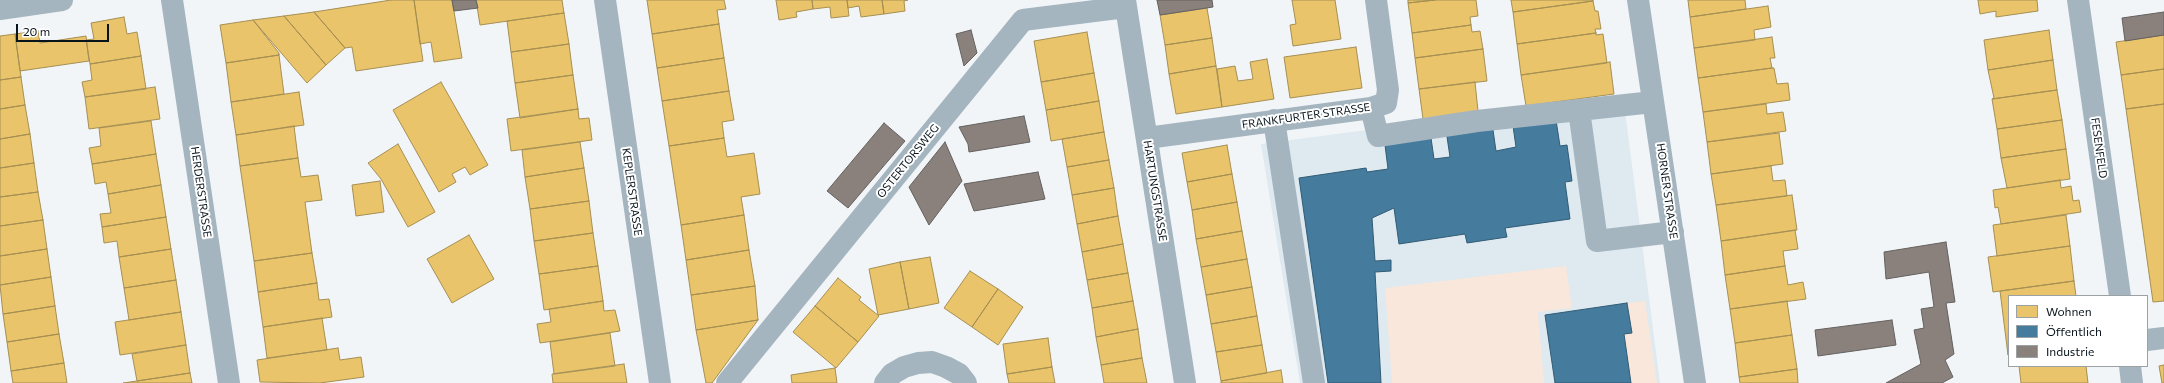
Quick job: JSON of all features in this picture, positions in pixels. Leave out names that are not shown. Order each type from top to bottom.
[{"type":"street","points":[[0,9],[62,0]]},
{"type":"street","name":"HERDERSTRASSE","points":[[172,0],[229,383]]},
{"type":"street","name":"KEPLERSTRASSE","points":[[604,0],[660,383]]},
{"type":"street","name":"FRANKFURTER STRASSE","points":[[1147,138],[1371,108],[1386,103],[1388,90],[1376,0]]},
{"type":"street","name":"HORNER STRASSE","points":[[1638,0],[1695,383]]},
{"type":"street","name":"FESENFELD","points":[[2078,0],[2120,295]]},
{"type":"street","name":"HARTUNGSTRASSE","points":[[1126,4],[1185,383]]},
{"type":"street","name":"OSTERTORSWEG","points":[[728,383],[1023,20],[1126,4]]},
{"type":"street","points":[[1371,108],[1378,136],[1477,121],[1653,102]]},
{"type":"street","points":[[1579,110],[1597,241],[1673,232]]},
{"type":"street","points":[[1274,120],[1314,383]]},
{"type":"street","points":[[2148,340],[2164,338]]},
{"type":"street","points":[[884,383],[892,374],[904,367],[918,363],[932,362],[959,374],[966,383]]},
{"type":"street","points":[[2130,367],[2132,383]]},
{"type":"shaded area","points":[[1623,96],[1660,383],[1300,383],[1261,144]]},
{"type":"shaded area","points":[[1566,266],[1572,308],[1538,312],[1544,383],[1392,383],[1385,288]]},
{"type":"shaded area","points":[[1645,301],[1657,383],[1631,383],[1624,334],[1632,333],[1627,303]]},
{"type":"building: Wohnen","points":[[391,0],[414,0],[423,61],[356,71],[352,47],[345,48],[314,12]]},
{"type":"building: Wohnen","points":[[414,0],[452,0],[462,58],[434,62],[431,42],[420,44]]},
{"type":"building: Wohnen","points":[[476,0],[562,0],[564,13],[480,25]]},
{"type":"building: Wohnen","points":[[647,0],[724,0],[726,9],[717,10],[719,24],[652,34]]},
{"type":"building: Wohnen","points":[[776,0],[812,0],[813,9],[796,12],[797,17],[779,20]]},
{"type":"building: Wohnen","points":[[812,0],[847,0],[849,16],[831,18],[830,7],[813,9]]},
{"type":"building: Wohnen","points":[[847,0],[882,0],[884,14],[861,17],[859,6],[848,8]]},
{"type":"building: Wohnen","points":[[882,0],[908,0],[904,1],[905,11],[884,14]]},
{"type":"building: Wohnen","points":[[1292,0],[1335,0],[1341,39],[1293,46],[1290,25],[1296,24]]},
{"type":"building: Wohnen","points":[[1408,0],[1435,0],[1408,3]]},
{"type":"building: Wohnen","points":[[1435,0],[1476,0],[1478,16],[1470,17],[1471,25],[1412,33],[1408,3]]},
{"type":"building: Wohnen","points":[[1511,0],[1593,0],[1593,1],[1513,12]]},
{"type":"building: Wohnen","points":[[1688,0],[1745,0],[1746,9],[1690,17]]},
{"type":"building: Wohnen","points":[[1978,0],[2037,0],[2038,11],[1996,17],[1996,11],[1980,14]]},
{"type":"building: Wohnen","points":[[1593,1],[1595,11],[1598,11],[1601,29],[1595,29],[1596,33],[1517,44],[1513,12]]},
{"type":"building: Wohnen","points":[[1768,6],[1771,27],[1754,30],[1755,40],[1694,48],[1690,17]]},
{"type":"building: Wohnen","points":[[1207,8],[1212,38],[1165,45],[1160,15]]},
{"type":"building: Wohnen","points":[[314,12],[345,48],[326,65],[284,16]]},
{"type":"building: Wohnen","points":[[564,13],[569,44],[511,52],[507,21]]},
{"type":"building: Wohnen","points":[[284,16],[326,65],[307,83],[253,20]]},
{"type":"building: Wohnen","points":[[124,17],[127,34],[137,32],[141,56],[90,64],[86,40],[94,39],[91,23]]},
{"type":"building: Wohnen","points":[[253,20],[279,55],[226,63],[220,25]]},
{"type":"building: Wohnen","points":[[719,24],[724,58],[657,68],[652,34]]},
{"type":"building: Wohnen","points":[[1471,25],[1472,32],[1480,31],[1483,49],[1415,58],[1412,33]]},
{"type":"building: Wohnen","points":[[2049,30],[2053,60],[1988,70],[1984,40]]},
{"type":"building: Wohnen","points":[[38,31],[40,43],[86,36],[89,61],[20,71],[15,34]]},
{"type":"building: Wohnen","points":[[1087,32],[1094,73],[1041,82],[1034,41]]},
{"type":"building: Wohnen","points":[[1596,33],[1596,35],[1603,34],[1607,63],[1521,75],[1517,44]]},
{"type":"building: Wohnen","points":[[15,34],[21,77],[0,80],[0,36]]},
{"type":"building: Wohnen","points":[[2164,35],[2164,69],[2121,75],[2116,42]]},
{"type":"building: Wohnen","points":[[1772,37],[1775,58],[1770,58],[1772,68],[1698,78],[1694,48]]},
{"type":"building: Wohnen","points":[[1212,38],[1216,66],[1169,74],[1165,45]]},
{"type":"building: Wohnen","points":[[569,44],[573,75],[515,83],[511,52]]},
{"type":"building: Wohnen","points":[[1356,47],[1362,88],[1290,98],[1284,57]]},
{"type":"building: Wohnen","points":[[1483,49],[1487,81],[1419,89],[1415,58]]},
{"type":"building: Wohnen","points":[[279,55],[284,94],[231,102],[226,63]]},
{"type":"building: Wohnen","points":[[141,56],[146,89],[85,97],[82,82],[92,80],[90,64]]},
{"type":"building: Wohnen","points":[[724,58],[729,91],[662,101],[657,68]]},
{"type":"building: Wohnen","points":[[1267,59],[1274,99],[1222,107],[1217,69],[1235,66],[1238,81],[1253,79],[1250,62]]},
{"type":"building: Wohnen","points":[[2053,60],[2057,90],[1992,99],[1994,98],[1988,70]]},
{"type":"building: Wohnen","points":[[1610,62],[1614,94],[1526,106],[1521,75]]},
{"type":"building: Wohnen","points":[[1216,66],[1222,107],[1176,114],[1169,74]]},
{"type":"building: Wohnen","points":[[1774,68],[1777,84],[1788,83],[1790,100],[1703,112],[1698,78]]},
{"type":"building: Wohnen","points":[[2164,69],[2164,104],[2126,109],[2121,75]]},
{"type":"building: Wohnen","points":[[1094,73],[1099,101],[1046,110],[1041,82]]},
{"type":"building: Wohnen","points":[[573,75],[578,109],[520,118],[515,83]]},
{"type":"building: Wohnen","points":[[21,77],[25,105],[0,109],[0,80]]},
{"type":"building: Wohnen","points":[[441,82],[488,165],[470,175],[465,167],[452,174],[456,182],[439,192],[393,110]]},
{"type":"building: Wohnen","points":[[1475,82],[1478,111],[1423,119],[1419,89]]},
{"type":"building: Wohnen","points":[[155,87],[160,119],[89,129],[85,97]]},
{"type":"building: Wohnen","points":[[2057,90],[2062,120],[1997,129],[1992,99]]},
{"type":"building: Wohnen","points":[[729,91],[734,120],[722,122],[724,138],[669,146],[662,101]]},
{"type":"building: Wohnen","points":[[299,92],[304,125],[236,135],[231,102]]},
{"type":"building: Wohnen","points":[[1099,101],[1104,132],[1051,141],[1046,110]]},
{"type":"building: Wohnen","points":[[1766,104],[1767,114],[1783,112],[1786,131],[1707,142],[1703,112]]},
{"type":"building: Wohnen","points":[[2164,104],[2164,301],[2153,302],[2126,109]]},
{"type":"building: Wohnen","points":[[25,105],[30,134],[0,139],[0,109]]},
{"type":"building: Wohnen","points":[[578,109],[579,119],[589,118],[592,140],[511,151],[507,119]]},
{"type":"building: Wohnen","points":[[2062,120],[2066,149],[2001,158],[1997,129]]},
{"type":"building: Wohnen","points":[[151,121],[156,154],[92,164],[89,148],[101,146],[99,128]]},
{"type":"building: Wohnen","points":[[294,126],[298,158],[240,166],[236,135]]},
{"type":"building: Wohnen","points":[[1104,132],[1109,160],[1067,167],[1062,139]]},
{"type":"building: Wohnen","points":[[1779,133],[1783,164],[1711,174],[1707,142]]},
{"type":"building: Wohnen","points":[[30,134],[34,163],[0,168],[0,139]]},
{"type":"building: Wohnen","points":[[724,138],[727,157],[754,153],[760,194],[741,197],[744,215],[681,225],[669,146]]},
{"type":"building: Wohnen","points":[[580,142],[584,168],[525,177],[522,150]]},
{"type":"building: Wohnen","points":[[398,144],[435,212],[408,227],[381,179],[368,163]]},
{"type":"building: Wohnen","points":[[1227,145],[1232,174],[1187,182],[1182,153]]},
{"type":"building: Wohnen","points":[[2066,149],[2070,179],[2007,188],[2001,158]]},
{"type":"building: Wohnen","points":[[156,154],[161,185],[108,194],[106,182],[95,184],[92,164]]},
{"type":"building: Wohnen","points":[[298,158],[301,177],[318,175],[322,200],[305,202],[312,253],[254,261],[240,166]]},
{"type":"building: Wohnen","points":[[1109,160],[1114,188],[1072,195],[1067,167]]},
{"type":"building: Wohnen","points":[[34,163],[38,192],[0,197],[0,168]]},
{"type":"building: Wohnen","points":[[1771,166],[1773,181],[1785,180],[1787,196],[1716,205],[1711,174]]},
{"type":"building: Wohnen","points":[[584,168],[589,201],[530,209],[525,177]]},
{"type":"building: Wohnen","points":[[1232,174],[1237,202],[1192,210],[1187,182]]},
{"type":"building: Wohnen","points":[[2060,180],[2061,188],[2071,186],[2073,201],[2079,200],[2081,212],[2001,224],[1998,207],[1995,208],[1993,190]]},
{"type":"building: Wohnen","points":[[380,181],[384,212],[356,216],[352,185]]},
{"type":"building: Wohnen","points":[[161,185],[166,217],[102,227],[100,214],[111,213],[108,194]]},
{"type":"building: Wohnen","points":[[1114,188],[1118,216],[1077,224],[1072,195]]},
{"type":"building: Wohnen","points":[[38,192],[43,220],[0,226],[0,197]]},
{"type":"building: Wohnen","points":[[1792,195],[1797,230],[1721,241],[1716,205]]},
{"type":"building: Wohnen","points":[[589,201],[593,233],[534,241],[530,209]]},
{"type":"building: Wohnen","points":[[1237,202],[1242,231],[1196,239],[1192,210]]},
{"type":"building: Wohnen","points":[[744,215],[749,250],[686,260],[681,225]]},
{"type":"building: Wohnen","points":[[2066,215],[2070,246],[1997,256],[1993,225]]},
{"type":"building: Wohnen","points":[[1118,216],[1123,244],[1082,252],[1077,224]]},
{"type":"building: Wohnen","points":[[166,217],[171,249],[119,257],[117,241],[104,243],[102,227]]},
{"type":"building: Wohnen","points":[[43,220],[47,249],[0,256],[0,226]]},
{"type":"building: Wohnen","points":[[1795,230],[1798,249],[1783,251],[1785,266],[1725,275],[1721,241]]},
{"type":"building: Wohnen","points":[[1242,231],[1247,259],[1201,267],[1196,239]]},
{"type":"building: Wohnen","points":[[593,233],[598,266],[539,274],[534,241]]},
{"type":"building: Wohnen","points":[[469,235],[494,279],[452,303],[427,259]]},
{"type":"building: Wohnen","points":[[1123,244],[1128,273],[1087,280],[1082,252]]},
{"type":"building: Wohnen","points":[[2070,246],[2074,281],[1993,292],[1988,257]]},
{"type":"building: Wohnen","points":[[47,249],[51,277],[0,285],[0,256]]},
{"type":"building: Wohnen","points":[[171,249],[176,280],[124,288],[119,257]]},
{"type":"building: Wohnen","points":[[749,250],[755,286],[691,295],[686,260]]},
{"type":"building: Wohnen","points":[[312,253],[317,283],[258,292],[254,261]]},
{"type":"building: Wohnen","points":[[930,257],[939,303],[909,309],[900,262]]},
{"type":"building: Wohnen","points":[[1247,259],[1252,287],[1206,295],[1201,267]]},
{"type":"building: Wohnen","points":[[900,262],[909,309],[878,315],[869,269]]},
{"type":"building: Wohnen","points":[[598,266],[603,301],[544,310],[539,274]]},
{"type":"building: Wohnen","points":[[1785,266],[1788,285],[1803,282],[1806,299],[1730,309],[1725,275]]},
{"type":"building: Wohnen","points":[[970,271],[998,289],[972,327],[944,308]]},
{"type":"building: Wohnen","points":[[1128,273],[1133,301],[1092,308],[1087,280]]},
{"type":"building: Wohnen","points":[[51,277],[55,306],[3,314],[0,285]]},
{"type":"building: Wohnen","points":[[838,278],[861,297],[859,300],[879,316],[858,342],[815,306]]},
{"type":"building: Wohnen","points":[[176,280],[181,312],[129,320],[124,288]]},
{"type":"building: Wohnen","points":[[2074,281],[2076,295],[2008,295],[2008,355],[2000,291]]},
{"type":"building: Wohnen","points":[[317,283],[319,300],[329,299],[332,317],[263,327],[258,292]]},
{"type":"building: Wohnen","points":[[755,286],[758,320],[696,330],[691,295]]},
{"type":"building: Wohnen","points":[[1252,287],[1257,316],[1211,324],[1206,295]]},
{"type":"building: Wohnen","points":[[998,289],[1023,307],[998,345],[972,327]]},
{"type":"building: Wohnen","points":[[603,301],[604,311],[615,310],[620,331],[540,343],[537,324],[551,322],[549,309]]},
{"type":"building: Wohnen","points":[[1133,301],[1138,329],[1096,337],[1092,308]]},
{"type":"building: Wohnen","points":[[1787,301],[1792,335],[1735,343],[1730,309]]},
{"type":"building: Wohnen","points":[[55,306],[59,334],[7,342],[3,314]]},
{"type":"building: Wohnen","points":[[815,306],[858,342],[836,368],[793,332]]},
{"type":"building: Wohnen","points":[[181,312],[186,345],[120,355],[115,322]]},
{"type":"building: Wohnen","points":[[1257,316],[1262,345],[1216,352],[1211,324]]},
{"type":"building: Wohnen","points":[[322,318],[327,350],[267,358],[263,327]]},
{"type":"building: Wohnen","points":[[758,320],[712,383],[706,383],[696,330]]},
{"type":"building: Wohnen","points":[[1138,329],[1142,358],[1101,365],[1096,337]]},
{"type":"building: Wohnen","points":[[610,333],[615,366],[554,374],[550,342]]},
{"type":"building: Wohnen","points":[[59,334],[64,363],[11,371],[7,342]]},
{"type":"building: Wohnen","points":[[1792,335],[1797,369],[1739,377],[1735,343]]},
{"type":"building: Wohnen","points":[[1048,338],[1052,367],[1007,374],[1003,344]]},
{"type":"building: Wohnen","points":[[186,345],[190,373],[137,381],[132,354]]},
{"type":"building: Wohnen","points":[[1262,345],[1267,373],[1221,381],[1216,352]]},
{"type":"building: Wohnen","points":[[338,348],[340,360],[361,357],[364,377],[320,383],[260,382],[257,360]]},
{"type":"building: Wohnen","points":[[1142,358],[1147,383],[1104,383],[1101,365]]},
{"type":"building: Wohnen","points":[[64,363],[67,383],[13,383],[11,371]]},
{"type":"building: Wohnen","points":[[624,364],[627,383],[553,383],[552,374]]},
{"type":"building: Wohnen","points":[[2164,365],[2164,383],[2162,383],[2159,366]]},
{"type":"building: Wohnen","points":[[1052,367],[1055,383],[1009,383],[1007,374]]},
{"type":"building: Wohnen","points":[[2019,367],[2086,367],[2088,383],[2021,383]]},
{"type":"building: Wohnen","points":[[835,368],[837,383],[792,383],[791,375]]},
{"type":"building: Wohnen","points":[[1797,369],[1798,383],[1740,383],[1739,377]]},
{"type":"building: Wohnen","points":[[1281,370],[1283,383],[1221,383],[1221,381]]},
{"type":"building: Wohnen","points":[[190,373],[192,383],[123,383],[137,381]]},
{"type":"building: Öffentlich","points":[[1556,120],[1560,146],[1567,145],[1572,181],[1565,182],[1570,219],[1505,228],[1507,237],[1467,243],[1465,234],[1399,244],[1394,208],[1372,218],[1375,261],[1391,260],[1391,271],[1375,272],[1381,383],[1328,383],[1299,178],[1366,168],[1367,172],[1388,169],[1385,145],[1431,138],[1434,159],[1450,157],[1446,130],[1492,123],[1496,151],[1516,147],[1513,126]]},
{"type":"building: Öffentlich","points":[[1627,303],[1632,333],[1624,334],[1631,383],[1555,383],[1545,315]]},
{"type":"building: Industrie","points":[[452,0],[476,0],[478,8],[454,11]]},
{"type":"building: Industrie","points":[[1157,0],[1212,0],[1213,7],[1160,15]]},
{"type":"building: Industrie","points":[[2164,12],[2164,35],[2125,41],[2122,18]]},
{"type":"building: Industrie","points":[[971,30],[977,53],[964,66],[956,34]]},
{"type":"building: Industrie","points":[[1024,116],[1030,142],[969,152],[968,144],[959,127]]},
{"type":"building: Industrie","points":[[884,123],[905,141],[848,208],[827,191]]},
{"type":"building: Industrie","points":[[945,142],[962,181],[929,225],[909,187]]},
{"type":"building: Industrie","points":[[1038,172],[1045,199],[974,211],[964,184]]},
{"type":"building: Industrie","points":[[1946,242],[1955,302],[1946,303],[1954,354],[1945,360],[1953,377],[1942,383],[1886,383],[1921,364],[1914,330],[1924,328],[1921,309],[1934,307],[1929,272],[1886,279],[1884,252]]},
{"type":"building: Industrie","points":[[1892,320],[1896,345],[1818,356],[1815,330]]}]
